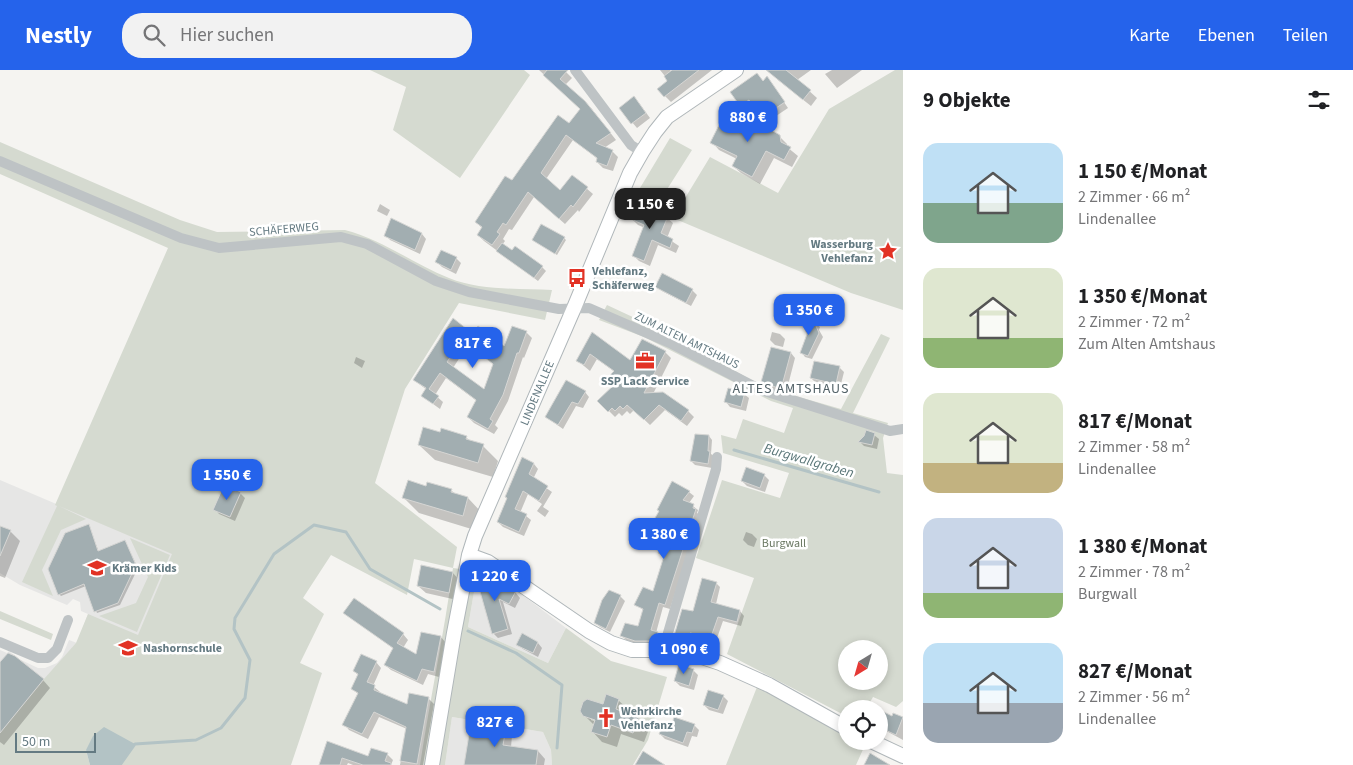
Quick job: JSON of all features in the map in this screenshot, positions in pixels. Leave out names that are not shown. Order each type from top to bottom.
[{"type":"main road","name":"LINDENALLEE","points":[[432,765],[452,643],[469,555],[475,536],[574,308],[630,173],[655,132],[668,118],[736,70]]},
{"type":"main road","points":[[469,555],[488,562],[589,631],[611,643],[632,650],[663,650],[693,654],[720,663],[769,685],[838,724]]},
{"type":"main road","points":[[888,749],[903,756]]},
{"type":"street","points":[[575,70],[630,145],[642,152]]},
{"type":"street","name":"SCHÄFERWEG","points":[[0,161],[181,238],[218,248],[341,237],[367,244],[436,281],[468,292],[559,309],[574,308]]},
{"type":"street","name":"ZUM ALTEN AMTSHAUS","points":[[574,308],[589,308],[672,344],[761,390],[890,431],[903,429]]},
{"type":"street","points":[[663,650],[716,469],[717,457]]},
{"type":"street","points":[[0,642],[38,658],[48,658],[57,649],[68,620]]},
{"type":"shaded area","points":[[0,480],[183,558],[203,546],[100,697],[0,765],[0,650],[7,653],[9,651],[19,659],[38,668],[45,668],[57,663],[62,657],[69,640],[77,643],[88,614],[81,611],[80,602],[73,599],[67,605],[20,585],[0,573]]},
{"type":"shaded area","points":[[481,572],[516,590],[566,628],[548,663],[468,627],[475,586]]},
{"type":"shaded area","points":[[452,717],[543,732],[551,750],[552,765],[445,765]]},
{"type":"shaded area","points":[[104,727],[135,744],[120,765],[90,765],[86,750],[93,736]]},
{"type":"green space","points":[[370,70],[524,70],[530,75],[460,178],[393,130],[406,87]]},
{"type":"green space","points":[[895,70],[903,70],[903,310],[851,293],[673,218],[710,157],[778,193],[829,109]]},
{"type":"green space","points":[[670,138],[692,150],[659,202],[637,193]]},
{"type":"green space","points":[[0,142],[180,220],[217,232],[345,230],[359,234],[436,272],[461,282],[487,287],[552,290],[545,320],[459,303],[405,389],[375,483],[457,547],[453,568],[414,559],[407,595],[331,555],[303,598],[324,614],[300,663],[322,673],[291,765],[120,765],[135,744],[86,750],[90,765],[0,765],[0,733],[76,643],[88,614],[138,635],[172,554],[59,506],[86,519],[61,530],[42,570],[53,596],[22,582],[57,506],[55,505],[168,248],[0,174]]},
{"type":"green space","name":"Burgwall","points":[[607,305],[684,341],[761,386],[841,409],[881,334],[890,338],[853,413],[888,423],[883,438],[887,473],[903,475],[903,701],[896,707],[888,704],[888,700],[880,700],[873,697],[871,700],[838,700],[838,712],[727,654],[754,578],[696,558],[722,480],[780,498],[789,473],[723,453],[721,435],[736,439],[743,419],[784,433],[793,408],[771,401],[644,337],[599,320]]},
{"type":"green space","points":[[130,538],[170,555],[137,632],[99,616],[136,603],[148,577]]},
{"type":"green space","points":[[453,568],[481,572],[475,586],[468,627],[548,663],[566,628],[611,661],[667,677],[648,740],[633,765],[552,765],[551,750],[543,732],[452,717],[445,765],[420,765]]},
{"type":"green space","points":[[0,611],[53,634],[51,640],[0,619]]},
{"type":"green space","points":[[757,687],[838,731],[838,750],[863,750],[856,765],[726,765]]},
{"type":"building","points":[[547,70],[568,70],[560,79],[585,101],[611,133],[596,143],[613,150],[607,166],[596,162],[597,158],[566,135],[541,173],[560,190],[572,175],[588,187],[573,207],[571,205],[559,219],[528,192],[506,225],[503,223],[497,232],[500,234],[492,245],[477,235],[482,227],[475,222],[505,176],[512,180],[558,115],[569,123],[580,109],[543,75]]},
{"type":"building","points":[[672,70],[699,70],[664,97],[657,89],[667,81],[664,76]]},
{"type":"building","points":[[766,70],[786,70],[811,90],[803,100]]},
{"type":"building","points":[[757,73],[763,81],[767,76],[785,102],[761,118],[749,100],[740,106],[730,92]]},
{"type":"building","points":[[634,96],[646,113],[631,124],[619,108]]},
{"type":"building","points":[[725,113],[757,130],[748,117],[780,135],[781,142],[791,147],[784,160],[766,151],[752,177],[732,166],[737,156],[710,143]]},
{"type":"building","points":[[637,204],[668,216],[661,233],[673,239],[670,248],[652,240],[644,261],[632,256],[644,225],[631,219]]},
{"type":"building","points":[[391,218],[422,233],[415,250],[384,236]]},
{"type":"building","points":[[541,224],[565,237],[555,254],[532,240]]},
{"type":"building","points":[[502,243],[512,250],[515,246],[543,266],[534,278],[496,251]]},
{"type":"building","points":[[441,250],[457,257],[451,270],[435,262]]},
{"type":"building","points":[[662,273],[693,289],[686,303],[655,287]]},
{"type":"building","points":[[453,318],[468,330],[447,362],[484,389],[493,364],[483,356],[490,348],[472,333],[478,326],[504,346],[512,326],[527,331],[519,353],[517,353],[503,395],[490,419],[493,421],[488,429],[467,417],[476,400],[440,373],[429,389],[439,396],[433,404],[421,396],[426,388],[413,380]]},
{"type":"building","points":[[800,318],[817,322],[816,326],[819,333],[808,356],[800,353],[807,334]]},
{"type":"building","points":[[592,332],[630,360],[642,339],[666,351],[644,393],[663,392],[689,410],[681,421],[659,405],[644,420],[627,405],[623,409],[620,406],[615,411],[612,408],[608,412],[597,401],[617,382],[610,375],[614,371],[590,354],[584,365],[576,361]]},
{"type":"building","name":"ALTES AMTSHAUS","points":[[771,347],[791,352],[781,389],[761,382]]},
{"type":"building","points":[[814,361],[840,366],[836,384],[810,378]]},
{"type":"building","points":[[566,380],[586,391],[578,404],[572,402],[558,425],[545,417]]},
{"type":"building","points":[[728,388],[745,392],[741,407],[724,402]]},
{"type":"building","points":[[423,427],[440,432],[441,428],[467,436],[466,439],[484,444],[478,463],[418,445]]},
{"type":"building","points":[[866,430],[875,433],[872,445],[858,442],[864,436]]},
{"type":"building","points":[[695,434],[709,435],[708,451],[710,451],[708,464],[690,461]]},
{"type":"building","points":[[522,457],[534,463],[529,474],[548,486],[539,501],[523,491],[515,509],[527,514],[519,532],[497,522],[507,498],[505,497]]},
{"type":"building","points":[[746,467],[765,474],[760,488],[741,481]]},
{"type":"building","points":[[408,480],[426,486],[427,482],[452,489],[451,492],[468,497],[463,516],[402,498]]},
{"type":"building","points":[[672,481],[690,491],[683,500],[694,504],[693,508],[696,509],[665,605],[659,603],[651,630],[658,632],[656,641],[635,641],[620,636],[625,623],[638,626],[643,609],[634,605],[643,587],[653,591],[664,556],[658,553],[667,534],[651,525]]},
{"type":"building","points":[[224,485],[241,492],[230,517],[213,510]]},
{"type":"building","points":[[89,524],[98,551],[125,540],[136,565],[118,603],[94,612],[84,584],[58,595],[48,569],[65,533]]},
{"type":"building","points":[[0,526],[11,530],[0,556]]},
{"type":"building","points":[[421,565],[453,572],[449,593],[417,586]]},
{"type":"building","points":[[484,574],[516,591],[509,604],[499,599],[508,629],[492,634],[479,588],[477,587]]},
{"type":"building","points":[[702,578],[717,582],[711,602],[740,610],[737,622],[718,617],[711,637],[690,633],[687,643],[673,639],[682,609],[693,611]]},
{"type":"building","points":[[609,590],[621,595],[606,629],[594,623],[602,600]]},
{"type":"building","points":[[354,598],[404,633],[397,643],[416,654],[421,632],[441,636],[434,672],[422,669],[417,681],[384,665],[393,648],[343,613]]},
{"type":"building","points":[[522,633],[538,642],[533,653],[516,645]]},
{"type":"building","points":[[8,653],[15,656],[44,679],[0,733],[0,662]]},
{"type":"building","points":[[361,654],[377,661],[367,682],[375,685],[374,690],[407,704],[409,693],[429,697],[417,764],[400,761],[406,727],[374,712],[362,734],[342,725],[358,693],[351,689],[358,674],[353,671]]},
{"type":"building","points":[[679,664],[694,669],[689,686],[674,681]]},
{"type":"building","points":[[708,690],[724,695],[718,710],[703,705]]},
{"type":"building","name":"Wehrkirche Vehlefanz","points":[[606,694],[619,699],[616,709],[639,718],[633,733],[611,725],[607,737],[591,732],[595,720],[583,716],[580,711],[583,702],[587,699],[603,704]]},
{"type":"building","points":[[893,713],[903,717],[896,735],[888,731],[888,714],[892,716]]},
{"type":"building","points":[[674,717],[695,724],[692,733],[687,732],[683,743],[659,734],[664,722],[672,724]]},
{"type":"building","points":[[471,722],[506,728],[503,745],[538,750],[536,765],[464,765]]},
{"type":"building","points":[[327,741],[368,756],[371,748],[388,753],[385,761],[391,763],[391,765],[363,765],[342,758],[340,765],[319,765]]},
{"type":"building","points":[[643,751],[665,765],[635,765]]},
{"type":"building","points":[[870,753],[890,765],[864,765]]},
{"type":"waterway","name":"Burgwallgraben","points":[[734,450],[879,492]]},
{"type":"waterway","name":"Burgwallgraben","points":[[120,765],[135,744],[196,740],[221,728],[245,698],[250,660],[234,629],[235,618],[274,554],[314,525],[346,532],[370,569],[440,609]]},
{"type":"waterway","name":"Burgwallgraben","points":[[468,631],[516,653],[562,685],[557,748]]},
{"type":"place","name":"Wasserburg Vehlefanz","points":[[888,251]]},
{"type":"place","name":"Vehlefanz, Schäferweg","points":[[577,278]]},
{"type":"place","name":"SSP Lack Service","points":[[645,361]]},
{"type":"place","name":"Krämer Kids","points":[[97,568]]},
{"type":"place","name":"Nashornschule","points":[[128,648]]},
{"type":"place","name":"Wehrkirche Vehlefanz","points":[[606,718]]},
{"type":"district","name":"ALTES AMTSHAUS","points":[[791,388]]}]
